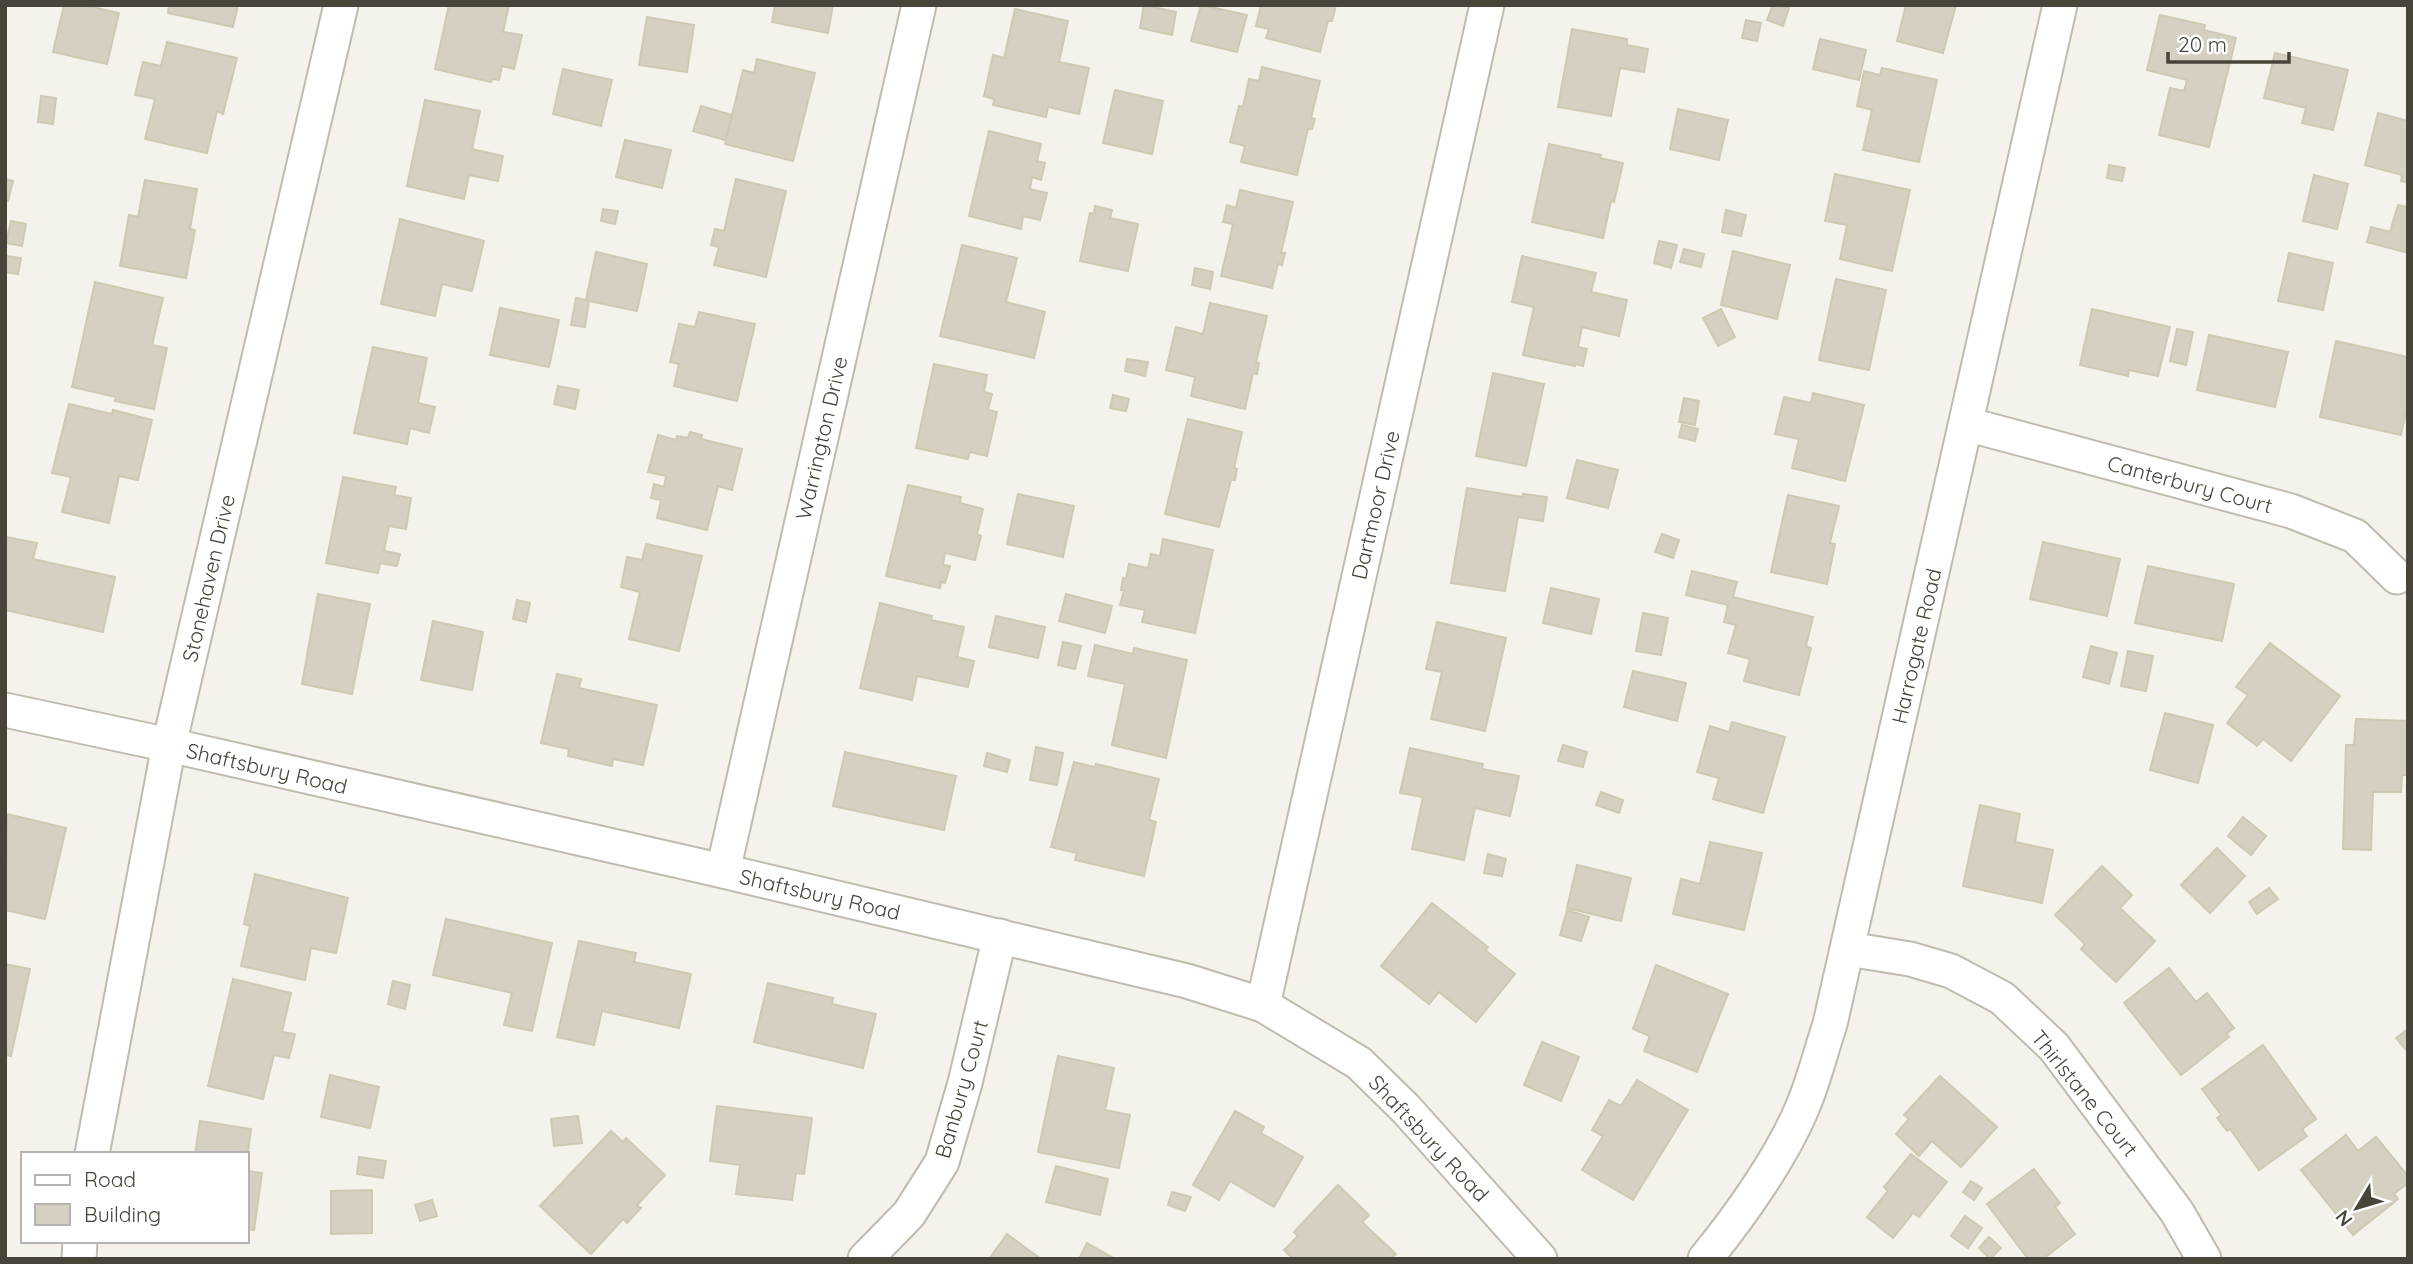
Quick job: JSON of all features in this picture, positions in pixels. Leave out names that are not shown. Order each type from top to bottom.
[{"type":"street","name":"Stonehaven Drive","points":[[92,1152],[169,745],[341,5]]},
{"type":"street","name":"Warrington Drive","points":[[723,872],[919,5]]},
{"type":"street","name":"Dartmoor Drive","points":[[1264,1004],[1487,5]]},
{"type":"street","name":"Harrogate Road","points":[[1705,1259],[1770,1167],[1803,1107],[1830,1024],[2060,5]]},
{"type":"street","name":"Canterbury Court","points":[[1966,424],[2291,510],[2355,536],[2397,577]]},
{"type":"street","name":"Shaftsbury Road","points":[[5,710],[169,745],[1000,936],[1187,981],[1264,1004],[1359,1063],[1406,1109],[1540,1259]]},
{"type":"street","name":"Banbury Court","points":[[865,1259],[909,1214],[942,1162],[965,1083],[1000,936]]},
{"type":"street","name":"Thirlstane Court","points":[[1848,949],[1910,959],[1951,971],[2002,999],[2054,1047],[2177,1212],[2204,1259]]},
{"type":"building","points":[[64,5],[84,5],[119,13],[107,64],[53,52]]},
{"type":"building","points":[[169,5],[238,5],[233,27],[168,13]]},
{"type":"building","points":[[449,5],[509,5],[503,32],[522,35],[514,69],[502,66],[499,80],[492,79],[491,82],[435,69]]},
{"type":"building","points":[[775,5],[833,5],[828,33],[772,22]]},
{"type":"building","points":[[1144,5],[1176,12],[1172,35],[1140,28]]},
{"type":"building","points":[[1201,5],[1247,15],[1237,52],[1191,41]]},
{"type":"building","points":[[1261,5],[1336,5],[1332,21],[1328,21],[1320,52],[1266,38],[1269,29],[1256,26]]},
{"type":"building","points":[[1773,5],[1789,8],[1783,26],[1767,20]]},
{"type":"building","points":[[1906,5],[1956,5],[1943,53],[1897,41]]},
{"type":"building","points":[[1015,9],[1068,21],[1059,62],[1089,68],[1079,114],[1048,107],[1046,117],[993,105],[994,99],[984,96],[993,55],[1004,58]]},
{"type":"building","points":[[2160,15],[2205,25],[2204,30],[2236,38],[2209,147],[2159,135],[2170,88],[2184,91],[2187,80],[2147,70]]},
{"type":"building","points":[[647,17],[694,25],[687,72],[639,65]]},
{"type":"building","points":[[1746,20],[1761,23],[1757,41],[1742,38]]},
{"type":"building","points":[[1572,29],[1627,39],[1627,45],[1648,49],[1644,72],[1620,68],[1611,116],[1558,107]]},
{"type":"building","points":[[1820,39],[1866,50],[1859,80],[1813,69]]},
{"type":"building","points":[[167,42],[237,58],[223,114],[217,111],[207,153],[145,139],[155,99],[135,95],[143,62],[161,66]]},
{"type":"building","points":[[2275,53],[2348,70],[2333,130],[2302,123],[2306,108],[2264,98]]},
{"type":"building","points":[[757,59],[815,73],[793,161],[725,144],[743,70],[754,73]]},
{"type":"building","points":[[1262,67],[1320,81],[1311,118],[1315,119],[1312,129],[1308,129],[1297,175],[1241,162],[1245,146],[1230,142],[1239,106],[1243,107],[1249,79],[1259,81]]},
{"type":"building","points":[[1882,68],[1937,80],[1919,162],[1863,150],[1872,110],[1857,106],[1864,71],[1880,75]]},
{"type":"building","points":[[563,69],[612,80],[601,126],[553,114]]},
{"type":"building","points":[[1115,90],[1163,101],[1152,154],[1103,143]]},
{"type":"building","points":[[41,96],[56,98],[53,124],[38,122]]},
{"type":"building","points":[[425,100],[480,111],[472,149],[503,156],[498,181],[469,175],[464,199],[407,186]]},
{"type":"building","points":[[701,106],[732,115],[725,140],[693,131]]},
{"type":"building","points":[[1678,109],[1728,120],[1719,160],[1670,149]]},
{"type":"building","points":[[2378,113],[2408,121],[2408,183],[2401,181],[2402,175],[2365,165]]},
{"type":"building","points":[[989,131],[1041,144],[1037,161],[1045,163],[1041,180],[1032,177],[1030,189],[1047,193],[1040,220],[1023,216],[1021,229],[969,216]]},
{"type":"building","points":[[625,140],[671,150],[662,188],[616,177]]},
{"type":"building","points":[[1549,144],[1601,155],[1600,158],[1623,163],[1603,238],[1532,222]]},
{"type":"building","points":[[2109,165],[2125,168],[2122,181],[2107,178]]},
{"type":"building","points":[[1835,174],[1910,190],[1892,271],[1840,259],[1847,225],[1825,221]]},
{"type":"building","points":[[2314,175],[2348,184],[2337,229],[2303,221]]},
{"type":"building","points":[[5,179],[13,181],[8,201],[5,201]]},
{"type":"building","points":[[736,179],[786,191],[766,277],[714,265],[719,247],[711,245],[715,229],[724,231]]},
{"type":"building","points":[[145,180],[197,189],[190,229],[195,230],[186,278],[120,266],[129,215],[138,217]]},
{"type":"building","points":[[1240,190],[1293,202],[1281,253],[1285,253],[1282,265],[1278,264],[1272,288],[1221,276],[1233,224],[1223,222],[1227,205],[1236,208]]},
{"type":"building","points":[[2398,205],[2408,207],[2408,253],[2367,242],[2371,227],[2390,232]]},
{"type":"building","points":[[1095,206],[1112,210],[1110,218],[1138,224],[1128,271],[1080,261],[1090,213],[1094,214]]},
{"type":"building","points":[[603,209],[618,211],[615,224],[601,221]]},
{"type":"building","points":[[1726,210],[1746,215],[1741,236],[1722,232]]},
{"type":"building","points":[[400,219],[484,241],[472,291],[442,284],[435,316],[381,304]]},
{"type":"building","points":[[11,221],[26,224],[22,246],[6,243]]},
{"type":"building","points":[[1659,241],[1677,245],[1671,268],[1654,263]]},
{"type":"building","points":[[962,245],[1017,258],[1006,302],[1045,312],[1034,358],[940,336]]},
{"type":"building","points":[[1684,249],[1704,254],[1701,267],[1680,262]]},
{"type":"building","points":[[1733,251],[1790,265],[1777,319],[1721,305]]},
{"type":"building","points":[[596,252],[647,264],[637,311],[589,301],[585,327],[571,325],[576,298],[586,300]]},
{"type":"building","points":[[2289,253],[2333,263],[2323,310],[2278,301]]},
{"type":"building","points":[[6,256],[21,258],[18,274],[5,272]]},
{"type":"building","points":[[1522,256],[1596,273],[1591,292],[1627,300],[1619,336],[1582,327],[1578,347],[1587,349],[1583,366],[1523,355],[1534,307],[1512,302]]},
{"type":"building","points":[[1195,268],[1213,272],[1210,289],[1192,285]]},
{"type":"building","points":[[1836,279],[1886,290],[1869,370],[1819,360]]},
{"type":"building","points":[[95,282],[163,298],[152,345],[167,348],[154,409],[115,401],[116,397],[72,387]]},
{"type":"building","points":[[1210,303],[1267,316],[1256,363],[1259,363],[1257,374],[1253,373],[1245,409],[1191,396],[1195,377],[1166,370],[1176,327],[1203,334]]},
{"type":"building","points":[[500,308],[559,320],[549,367],[490,355]]},
{"type":"building","points":[[1721,309],[1735,337],[1718,346],[1703,318]]},
{"type":"building","points":[[2092,309],[2170,327],[2158,376],[2129,370],[2128,376],[2080,365]]},
{"type":"building","points":[[699,312],[755,324],[737,401],[674,386],[679,364],[670,362],[679,324],[695,327]]},
{"type":"building","points":[[2177,329],[2193,332],[2186,365],[2170,361]]},
{"type":"building","points":[[2209,335],[2288,352],[2275,407],[2197,390]]},
{"type":"building","points":[[2336,341],[2408,357],[2408,403],[2401,435],[2320,417]]},
{"type":"building","points":[[373,347],[427,358],[418,403],[435,407],[429,433],[410,428],[407,444],[354,433]]},
{"type":"building","points":[[1127,359],[1148,362],[1145,376],[1125,371]]},
{"type":"building","points":[[934,364],[987,375],[984,392],[992,394],[988,410],[997,412],[987,456],[970,452],[968,459],[916,448]]},
{"type":"building","points":[[1493,373],[1544,384],[1526,466],[1476,456]]},
{"type":"building","points":[[558,386],[579,390],[575,409],[554,404]]},
{"type":"building","points":[[1813,393],[1864,405],[1845,481],[1792,468],[1799,439],[1775,434],[1784,397],[1811,403]]},
{"type":"building","points":[[1113,395],[1129,399],[1126,411],[1110,408]]},
{"type":"building","points":[[1684,398],[1699,401],[1695,425],[1679,422]]},
{"type":"building","points":[[69,404],[112,414],[113,410],[152,420],[138,480],[119,476],[109,523],[62,512],[71,477],[52,473]]},
{"type":"building","points":[[1188,419],[1242,432],[1234,468],[1237,469],[1235,480],[1231,480],[1219,527],[1165,514]]},
{"type":"building","points":[[1682,425],[1698,429],[1695,441],[1679,437]]},
{"type":"building","points":[[690,432],[702,435],[701,439],[742,449],[732,490],[718,486],[707,530],[657,518],[661,500],[651,498],[654,484],[664,487],[666,476],[648,472],[658,435],[676,440],[677,436],[688,438]]},
{"type":"building","points":[[1577,460],[1618,470],[1608,508],[1567,498]]},
{"type":"building","points":[[343,477],[396,487],[394,495],[411,498],[406,529],[389,526],[384,551],[400,554],[397,566],[380,563],[378,573],[326,563]]},
{"type":"building","points":[[908,485],[961,497],[960,503],[983,509],[977,534],[981,536],[975,560],[945,553],[943,565],[950,566],[945,583],[941,582],[940,588],[886,576]]},
{"type":"building","points":[[1467,488],[1523,497],[1523,494],[1547,497],[1543,521],[1518,517],[1505,591],[1451,583]]},
{"type":"building","points":[[1018,494],[1074,506],[1063,557],[1007,544]]},
{"type":"building","points":[[1788,495],[1839,506],[1830,543],[1835,544],[1827,584],[1771,572]]},
{"type":"building","points":[[1662,534],[1679,540],[1673,558],[1655,552]]},
{"type":"building","points":[[6,537],[37,543],[33,559],[115,577],[103,632],[5,610]]},
{"type":"building","points":[[1163,539],[1213,550],[1195,633],[1142,622],[1145,610],[1120,605],[1124,590],[1121,590],[1123,578],[1126,579],[1129,564],[1148,568],[1151,554],[1160,556]]},
{"type":"building","points":[[2043,542],[2120,559],[2107,616],[2030,599]]},
{"type":"building","points":[[646,544],[702,556],[679,651],[629,639],[640,592],[621,587],[627,557],[642,560]]},
{"type":"building","points":[[2148,566],[2234,584],[2222,641],[2135,623]]},
{"type":"building","points":[[1692,571],[1737,582],[1733,597],[1813,617],[1806,646],[1811,648],[1799,695],[1744,681],[1750,659],[1728,653],[1736,625],[1724,622],[1728,605],[1686,595]]},
{"type":"building","points":[[1551,588],[1599,599],[1591,634],[1543,623]]},
{"type":"building","points":[[318,594],[370,604],[352,694],[302,684]]},
{"type":"building","points":[[1066,594],[1112,606],[1105,633],[1059,621]]},
{"type":"building","points":[[517,600],[530,603],[526,622],[513,619]]},
{"type":"building","points":[[880,603],[932,616],[931,620],[964,627],[957,657],[974,661],[968,687],[917,676],[912,700],[860,688]]},
{"type":"building","points":[[1643,613],[1668,618],[1661,655],[1636,651]]},
{"type":"building","points":[[996,616],[1045,627],[1038,658],[989,647]]},
{"type":"building","points":[[433,621],[483,632],[472,690],[421,680]]},
{"type":"building","points":[[1437,622],[1506,638],[1485,731],[1431,719],[1442,672],[1426,669]]},
{"type":"building","points":[[1063,642],[1081,646],[1075,669],[1058,665]]},
{"type":"building","points":[[2270,643],[2340,696],[2291,761],[2263,739],[2257,746],[2227,723],[2248,695],[2236,687]]},
{"type":"building","points":[[1095,645],[1133,654],[1134,648],[1187,660],[1166,758],[1112,745],[1125,684],[1088,676]]},
{"type":"building","points":[[2091,646],[2117,653],[2109,684],[2083,677]]},
{"type":"building","points":[[2128,651],[2153,656],[2146,691],[2121,686]]},
{"type":"building","points":[[1633,671],[1686,683],[1677,721],[1624,707]]},
{"type":"building","points":[[557,674],[581,679],[579,688],[657,705],[643,765],[613,759],[612,766],[568,756],[569,749],[541,743]]},
{"type":"building","points":[[2165,713],[2213,725],[2198,783],[2150,770]]},
{"type":"building","points":[[2356,719],[2408,721],[2408,775],[2402,775],[2401,792],[2373,792],[2371,850],[2343,849],[2346,745],[2354,745]]},
{"type":"building","points":[[1732,722],[1785,737],[1763,813],[1713,799],[1719,778],[1697,772],[1710,726],[1729,732]]},
{"type":"building","points":[[1563,745],[1587,752],[1583,767],[1558,761]]},
{"type":"building","points":[[1036,747],[1063,753],[1057,785],[1030,780]]},
{"type":"building","points":[[1410,748],[1483,764],[1482,769],[1519,776],[1510,816],[1475,808],[1464,860],[1412,849],[1423,797],[1400,793]]},
{"type":"building","points":[[845,752],[956,776],[944,830],[833,806]]},
{"type":"building","points":[[987,753],[1010,760],[1007,772],[984,766]]},
{"type":"building","points":[[1074,762],[1095,767],[1096,764],[1159,779],[1149,820],[1156,822],[1144,876],[1075,860],[1077,853],[1051,847]]},
{"type":"building","points":[[1601,792],[1623,800],[1619,813],[1596,805]]},
{"type":"building","points":[[1980,805],[2020,814],[2015,842],[2053,850],[2042,903],[1963,886]]},
{"type":"building","points":[[7,814],[66,828],[45,919],[5,910]]},
{"type":"building","points":[[2243,817],[2266,836],[2251,855],[2228,836]]},
{"type":"building","points":[[1710,842],[1762,853],[1744,930],[1673,914],[1681,879],[1700,884]]},
{"type":"building","points":[[2217,848],[2245,876],[2210,913],[2181,885]]},
{"type":"building","points":[[1488,854],[1506,859],[1502,876],[1484,873]]},
{"type":"building","points":[[1577,865],[1631,878],[1621,921],[1567,908]]},
{"type":"building","points":[[2102,866],[2132,895],[2120,908],[2155,941],[2116,982],[2081,949],[2085,944],[2055,915]]},
{"type":"building","points":[[255,874],[348,898],[336,953],[311,948],[305,980],[241,966],[250,926],[244,924]]},
{"type":"building","points":[[2269,888],[2278,899],[2257,914],[2249,902]]},
{"type":"building","points":[[1432,903],[1488,947],[1485,950],[1515,974],[1476,1022],[1439,992],[1429,1004],[1381,966]]},
{"type":"building","points":[[1567,910],[1589,917],[1581,941],[1560,935]]},
{"type":"building","points":[[446,919],[552,943],[532,1031],[504,1025],[512,993],[433,975]]},
{"type":"building","points":[[579,941],[636,953],[634,962],[691,974],[679,1028],[602,1011],[594,1045],[557,1037]]},
{"type":"building","points":[[5,964],[30,969],[11,1056],[5,1055]]},
{"type":"building","points":[[1656,965],[1728,994],[1697,1072],[1644,1051],[1650,1036],[1633,1029]]},
{"type":"building","points":[[2169,968],[2196,1002],[2207,993],[2234,1028],[2226,1034],[2229,1037],[2181,1075],[2124,1003]]},
{"type":"building","points":[[233,979],[291,993],[282,1032],[295,1034],[289,1058],[274,1055],[263,1099],[208,1086]]},
{"type":"building","points":[[393,981],[410,985],[405,1009],[388,1004]]},
{"type":"building","points":[[768,983],[833,998],[832,1004],[876,1014],[863,1068],[754,1042]]},
{"type":"building","points":[[2408,1029],[2408,1049],[2406,1050],[2396,1038]]},
{"type":"building","points":[[1542,1042],[1579,1057],[1561,1101],[1524,1085]]},
{"type":"building","points":[[2263,1045],[2316,1119],[2302,1129],[2307,1136],[2259,1170],[2230,1129],[2227,1131],[2217,1118],[2221,1115],[2202,1089]]},
{"type":"building","points":[[1058,1056],[1114,1068],[1105,1110],[1130,1115],[1119,1168],[1038,1152]]},
{"type":"building","points":[[330,1075],[379,1087],[370,1128],[321,1117]]},
{"type":"building","points":[[1940,1076],[1997,1127],[1961,1167],[1932,1141],[1919,1156],[1896,1134],[1909,1119],[1904,1115]]},
{"type":"building","points":[[1637,1080],[1688,1110],[1633,1200],[1582,1170],[1603,1136],[1592,1130],[1609,1100],[1621,1106]]},
{"type":"building","points":[[717,1106],[812,1118],[804,1174],[796,1173],[792,1200],[736,1194],[740,1165],[710,1161]]},
{"type":"building","points":[[1235,1111],[1264,1127],[1261,1133],[1303,1157],[1274,1207],[1230,1181],[1219,1200],[1193,1185]]},
{"type":"building","points":[[578,1116],[582,1143],[554,1146],[551,1119]]},
{"type":"building","points":[[200,1121],[251,1129],[248,1152],[195,1152]]},
{"type":"building","points":[[611,1131],[623,1142],[626,1138],[665,1175],[637,1205],[641,1208],[627,1223],[623,1219],[591,1254],[540,1206]]},
{"type":"building","points":[[2346,1135],[2358,1151],[2376,1137],[2408,1176],[2408,1183],[2394,1194],[2398,1199],[2353,1235],[2301,1170]]},
{"type":"building","points":[[1911,1154],[1947,1182],[1919,1217],[1913,1213],[1893,1238],[1867,1217],[1888,1191],[1884,1187]]},
{"type":"building","points":[[359,1157],[386,1161],[383,1178],[357,1174]]},
{"type":"building","points":[[1056,1166],[1108,1179],[1100,1215],[1046,1202]]},
{"type":"building","points":[[2034,1169],[2060,1203],[2055,1207],[2075,1234],[2043,1259],[2028,1259],[1987,1204]]},
{"type":"building","points":[[248,1171],[262,1173],[254,1230],[248,1229]]},
{"type":"building","points":[[1971,1181],[1982,1188],[1974,1200],[1963,1192]]},
{"type":"building","points":[[1338,1185],[1369,1215],[1362,1222],[1396,1254],[1391,1259],[1293,1259],[1284,1250],[1298,1236],[1294,1232]]},
{"type":"building","points":[[372,1190],[372,1233],[331,1234],[331,1191]]},
{"type":"building","points":[[1172,1192],[1191,1197],[1185,1211],[1168,1205]]},
{"type":"building","points":[[432,1200],[437,1216],[420,1221],[415,1205]]},
{"type":"building","points":[[1965,1216],[1982,1228],[1968,1248],[1951,1236]]},
{"type":"building","points":[[1007,1234],[1041,1259],[989,1259]]},
{"type":"building","points":[[1989,1237],[2001,1248],[1990,1259],[1979,1248]]},
{"type":"building","points":[[1087,1243],[1115,1259],[1079,1259]]}]
